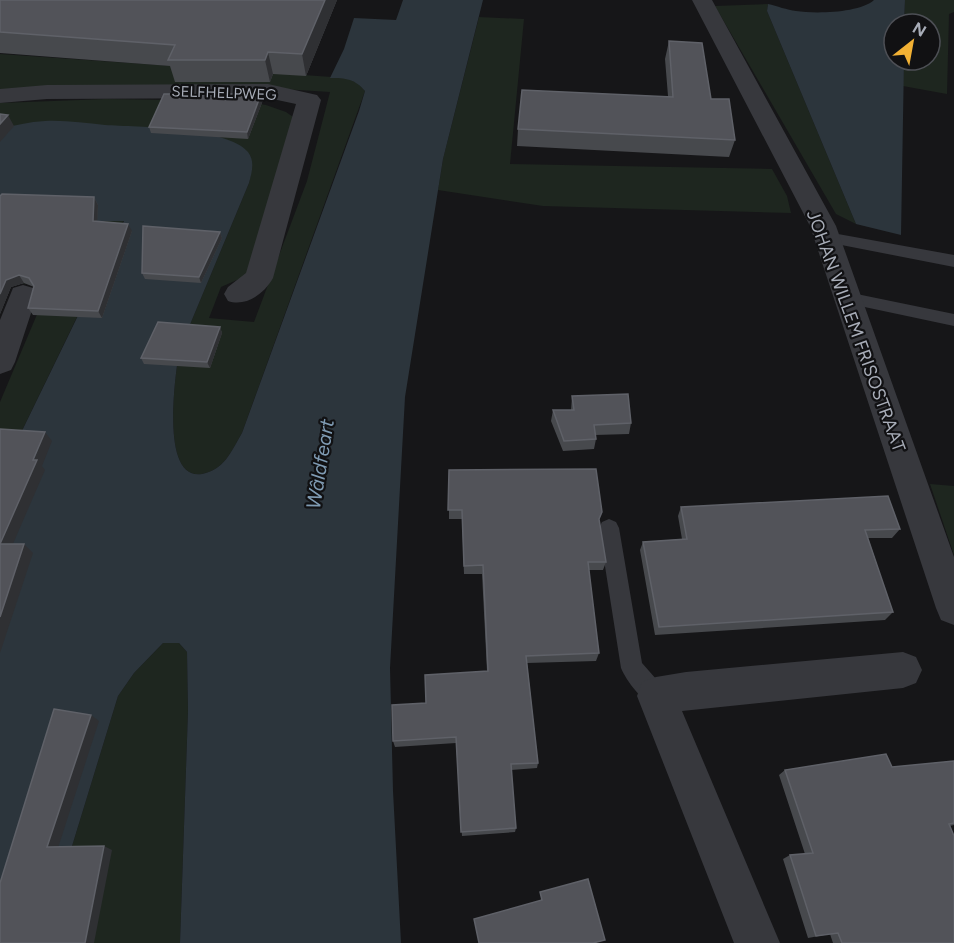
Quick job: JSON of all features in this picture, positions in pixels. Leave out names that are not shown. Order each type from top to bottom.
[{"type":"street","name":"JOHAN WILLEM FRISOSTRAAT","points":[[702,0],[826,237],[954,608]]},
{"type":"street","name":"SELFHELPWEG","points":[[0,96],[47,92],[268,91],[309,100],[259,278],[238,294]]},
{"type":"street","points":[[0,362],[23,294]]},
{"type":"street","points":[[757,943],[656,696],[686,691],[903,670]]},
{"type":"lane","points":[[826,237],[954,261]]},
{"type":"lane","points":[[847,298],[954,320]]},
{"type":"lane","points":[[609,528],[632,668],[656,696]]},
{"type":"shaded area","points":[[905,0],[954,0],[954,12],[949,14],[947,94],[903,86],[904,72],[942,72],[942,12],[904,12]]},
{"type":"shaded area","points":[[768,4],[767,11],[856,224],[836,214],[715,6]]},
{"type":"shaded area","points":[[479,17],[524,19],[510,164],[772,169],[787,196],[791,213],[543,206],[438,190],[443,159]]},
{"type":"shaded area","points":[[0,54],[346,78],[358,83],[365,91],[242,433],[226,459],[216,469],[202,474],[189,472],[180,461],[175,444],[173,423],[177,363],[179,351],[249,183],[251,163],[249,156],[240,146],[215,136],[0,129],[0,103],[106,99],[241,101],[266,105],[286,112],[296,119],[246,276],[221,287],[209,318],[254,322],[307,181],[330,92],[283,89],[0,91]]},
{"type":"shaded area","points":[[124,220],[0,476],[0,402],[49,286],[7,282],[12,222]]},
{"type":"shaded area","points":[[930,484],[954,486],[954,555]]},
{"type":"shaded area","points":[[163,643],[179,643],[187,652],[188,711],[180,943],[48,943],[65,869],[118,696],[134,673]]},
{"type":"water","name":"Wâldfeart","points":[[403,0],[483,0],[443,159],[405,397],[390,668],[393,791],[401,943],[180,943],[188,711],[187,652],[179,643],[163,643],[134,673],[118,696],[65,869],[0,943],[0,476],[124,221],[13,222],[0,243],[0,129],[39,121],[68,121],[181,130],[221,138],[237,144],[250,155],[252,167],[249,183],[179,351],[177,363],[173,423],[175,444],[180,461],[189,472],[202,474],[210,472],[226,459],[242,433],[359,111],[365,91],[350,80],[330,78],[344,49],[354,18],[396,20]]},
{"type":"water","points":[[874,0],[905,0],[904,12],[882,12],[882,72],[904,72],[901,235],[856,224],[767,11],[768,4],[804,12],[837,12],[859,8]]},
{"type":"building","points":[[0,0],[325,0],[302,54],[268,52],[265,60],[168,60],[175,45],[0,32]]},
{"type":"building","points":[[669,41],[702,43],[711,99],[729,99],[735,140],[518,129],[522,90],[673,97]]},
{"type":"building","points":[[164,94],[261,94],[247,132],[149,127]]},
{"type":"building","points":[[0,114],[8,115],[0,124]]},
{"type":"building","points":[[2,194],[94,197],[93,221],[128,224],[98,311],[28,308],[34,286],[29,278],[19,275],[6,280],[0,294],[0,196]]},
{"type":"building","points":[[143,226],[220,232],[199,277],[142,273]]},
{"type":"building","points":[[158,322],[220,327],[207,362],[141,358]]},
{"type":"building","points":[[628,394],[631,423],[594,425],[596,439],[564,441],[553,410],[574,410],[572,396]]},
{"type":"building","points":[[0,429],[45,432],[33,460],[37,460],[0,544]]},
{"type":"building","points":[[596,469],[602,512],[599,519],[606,562],[588,562],[599,653],[526,656],[538,763],[511,764],[516,828],[461,832],[456,737],[393,741],[392,705],[426,703],[425,675],[488,671],[483,565],[464,566],[462,510],[448,510],[449,470]]},
{"type":"building","points":[[888,496],[900,529],[865,530],[893,612],[659,627],[643,542],[687,539],[681,507]]},
{"type":"building","points":[[0,544],[24,544],[0,617]]},
{"type":"building","points":[[54,709],[91,715],[47,847],[104,846],[85,943],[0,943],[0,883]]},
{"type":"building","points":[[886,754],[892,767],[954,761],[954,823],[949,824],[954,836],[954,943],[842,943],[838,933],[816,936],[790,855],[813,853],[785,770]]},
{"type":"building","points":[[588,879],[605,940],[593,943],[479,943],[474,919],[542,900],[540,892]]}]
